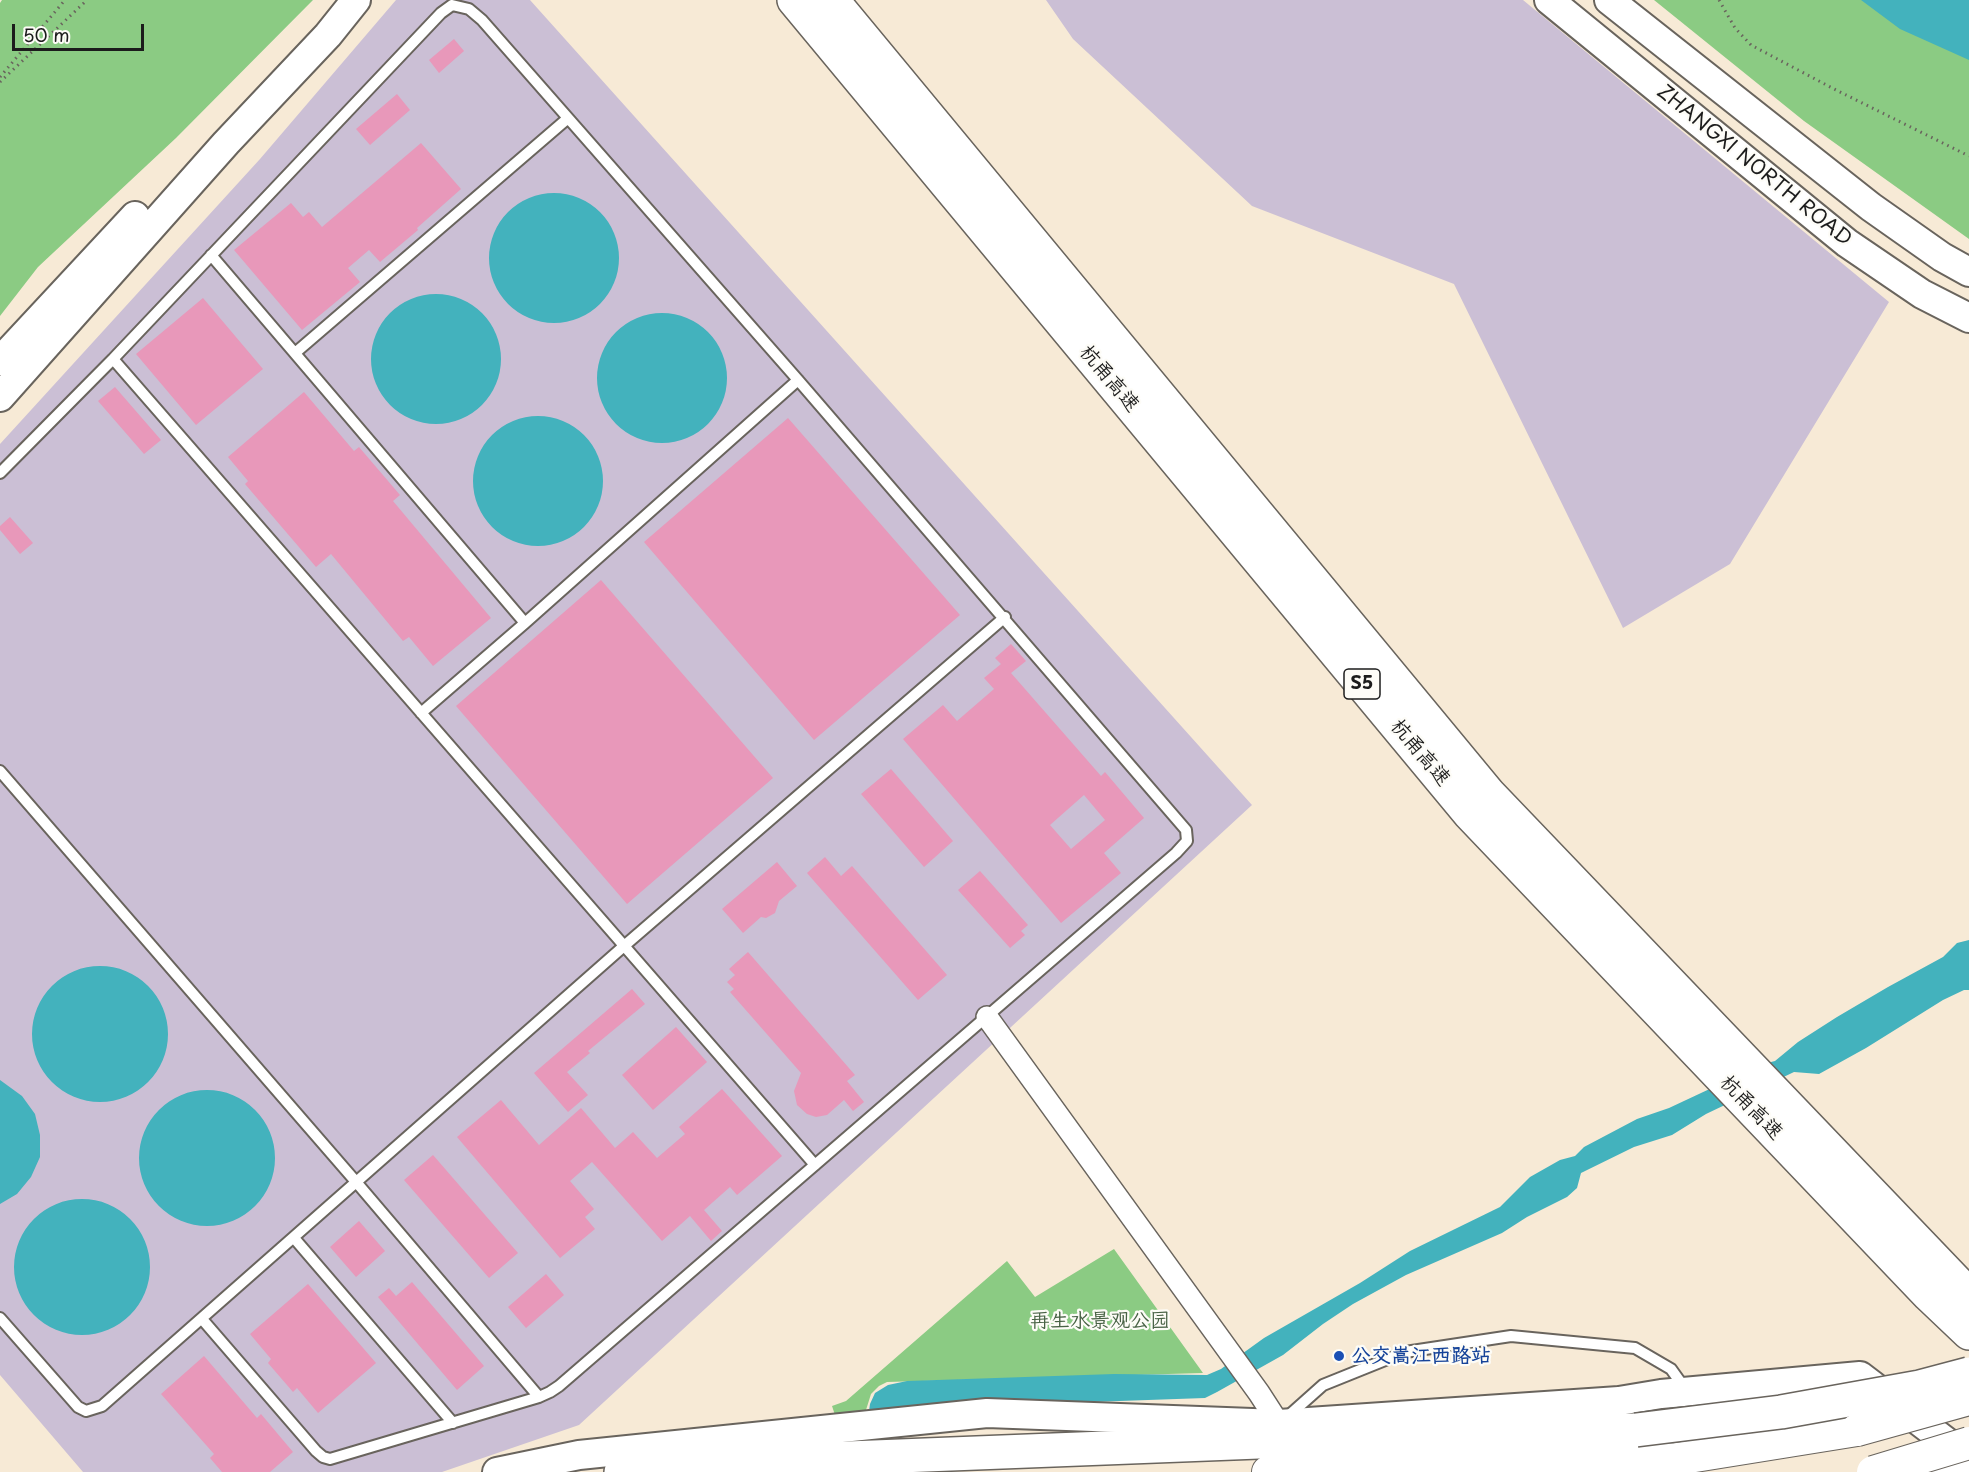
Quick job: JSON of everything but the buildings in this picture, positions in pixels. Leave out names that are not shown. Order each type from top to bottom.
[{"type":"highway","name":"杭甬高速","points":[[794,0],[1469,813],[1929,1295],[1969,1333]]},
{"type":"highway","name":"杭甬高速","points":[[832,0],[1489,794],[1969,1295]]},
{"type":"highway","points":[[621,1472],[823,1459],[1387,1437],[1636,1430],[1781,1412],[1920,1387],[1969,1374]]},
{"type":"main road","points":[[1268,1472],[1676,1460],[1857,1430],[1969,1400]]},
{"type":"main road","points":[[1873,1472],[1969,1443]]},
{"type":"street","points":[[0,361],[314,25],[333,0]]},
{"type":"street","points":[[0,397],[226,143],[328,35],[356,0]]},
{"type":"street","name":"ZHANGXI NORTH ROAD","points":[[1549,0],[1847,243],[1922,294],[1969,318]]},
{"type":"street","name":"ZHANGXI NORTH ROAD","points":[[1609,0],[1871,207],[1942,257],[1969,272]]},
{"type":"street","points":[[987,1017],[1226,1347],[1279,1424]]},
{"type":"street","points":[[497,1472],[579,1455],[987,1413],[1279,1424],[1619,1401],[1688,1392],[1860,1376],[1969,1460]]},
{"type":"street","points":[[1943,1472],[1969,1466]]},
{"type":"lane","points":[[0,473],[113,359],[441,13],[452,5],[469,9],[482,20],[1005,617],[1186,830],[1187,841],[987,1017],[559,1386],[539,1397],[339,1458],[323,1457],[202,1319]]},
{"type":"lane","points":[[295,353],[567,118]]},
{"type":"lane","points":[[211,255],[525,623]]},
{"type":"lane","points":[[113,359],[815,1165]]},
{"type":"lane","points":[[421,713],[798,380]]},
{"type":"lane","points":[[0,1318],[78,1407],[86,1411],[102,1406],[624,946],[1005,617]]},
{"type":"lane","points":[[0,771],[539,1397]]},
{"type":"lane","points":[[294,1238],[453,1423]]},
{"type":"lane","points":[[1279,1424],[1323,1385],[1363,1368],[1406,1352],[1511,1336],[1635,1348],[1671,1369],[1688,1392]]},
{"type":"path","points":[[0,77],[65,0]]},
{"type":"path","points":[[0,82],[87,0]]},
{"type":"path","points":[[1719,0],[1735,28],[1751,45],[1794,69],[1969,156]]},
{"type":"shaded area","points":[[396,0],[530,0],[1252,805],[579,1425],[442,1472],[83,1472],[0,1375],[0,444],[260,159]]},
{"type":"shaded area","points":[[1046,0],[1523,0],[1889,302],[1730,564],[1623,628],[1454,284],[1252,206],[1073,39]]},
{"type":"green space","points":[[2,0],[313,0],[176,138],[38,267],[0,316],[0,3]]},
{"type":"green space","points":[[1654,0],[1887,0],[1969,48],[1969,239],[1804,121]]},
{"type":"green space","name":"再生水景观公园","points":[[1114,1249],[1203,1373],[887,1382],[871,1394],[866,1410],[835,1415],[832,1406],[846,1401],[1007,1261],[1035,1297]]},
{"type":"water","points":[[1861,0],[1969,0],[1969,60],[1900,29]]},
{"type":"water","points":[[554,193],[579,198],[600,212],[614,233],[619,258],[614,283],[600,304],[579,318],[554,323],[529,318],[508,304],[494,283],[489,258],[494,233],[508,212],[529,198]]},
{"type":"water","points":[[436,294],[461,299],[482,313],[496,334],[501,359],[496,384],[482,405],[461,419],[436,424],[411,419],[390,405],[376,384],[371,359],[376,334],[390,313],[411,299]]},
{"type":"water","points":[[662,313],[687,318],[708,332],[722,353],[727,378],[722,403],[708,424],[687,438],[662,443],[637,438],[616,424],[602,403],[597,378],[602,353],[616,332],[637,318]]},
{"type":"water","points":[[538,416],[563,421],[584,435],[598,456],[603,481],[598,506],[584,527],[563,541],[538,546],[513,541],[492,527],[478,506],[473,481],[478,456],[492,435],[513,421]]},
{"type":"water","points":[[1969,940],[1969,990],[1943,1000],[1819,1074],[1794,1072],[1706,1114],[1672,1135],[1634,1147],[1581,1173],[1577,1188],[1567,1197],[1527,1217],[1502,1233],[1406,1275],[1353,1304],[1283,1355],[1205,1398],[1034,1404],[891,1417],[880,1472],[860,1472],[870,1404],[875,1393],[888,1385],[907,1381],[1114,1374],[1207,1375],[1221,1369],[1264,1338],[1360,1283],[1410,1251],[1500,1207],[1530,1177],[1560,1160],[1575,1156],[1584,1147],[1637,1119],[1669,1108],[1763,1064],[1775,1061],[1798,1042],[1837,1017],[1943,957],[1957,943]]},
{"type":"water","points":[[100,966],[126,971],[138,977],[148,986],[157,996],[163,1008],[168,1034],[163,1060],[157,1072],[148,1082],[138,1091],[126,1097],[100,1102],[74,1097],[62,1091],[52,1082],[43,1072],[37,1060],[32,1034],[37,1008],[43,996],[52,986],[62,977],[74,971]]},
{"type":"water","points":[[0,1080],[22,1096],[35,1114],[40,1135],[40,1157],[31,1177],[17,1194],[0,1204]]},
{"type":"water","points":[[207,1090],[233,1095],[245,1101],[255,1110],[264,1120],[270,1132],[275,1158],[270,1184],[264,1196],[255,1206],[245,1215],[233,1221],[207,1226],[181,1221],[169,1215],[159,1206],[150,1196],[144,1184],[139,1158],[144,1132],[150,1120],[159,1110],[169,1101],[181,1095]]},
{"type":"water","points":[[82,1199],[108,1204],[130,1219],[145,1241],[150,1267],[145,1293],[130,1315],[108,1330],[82,1335],[56,1330],[34,1315],[19,1293],[14,1267],[19,1241],[34,1219],[56,1204]]},
{"type":"place","name":"公交嵩江西路站","points":[[1339,1356]]}]
